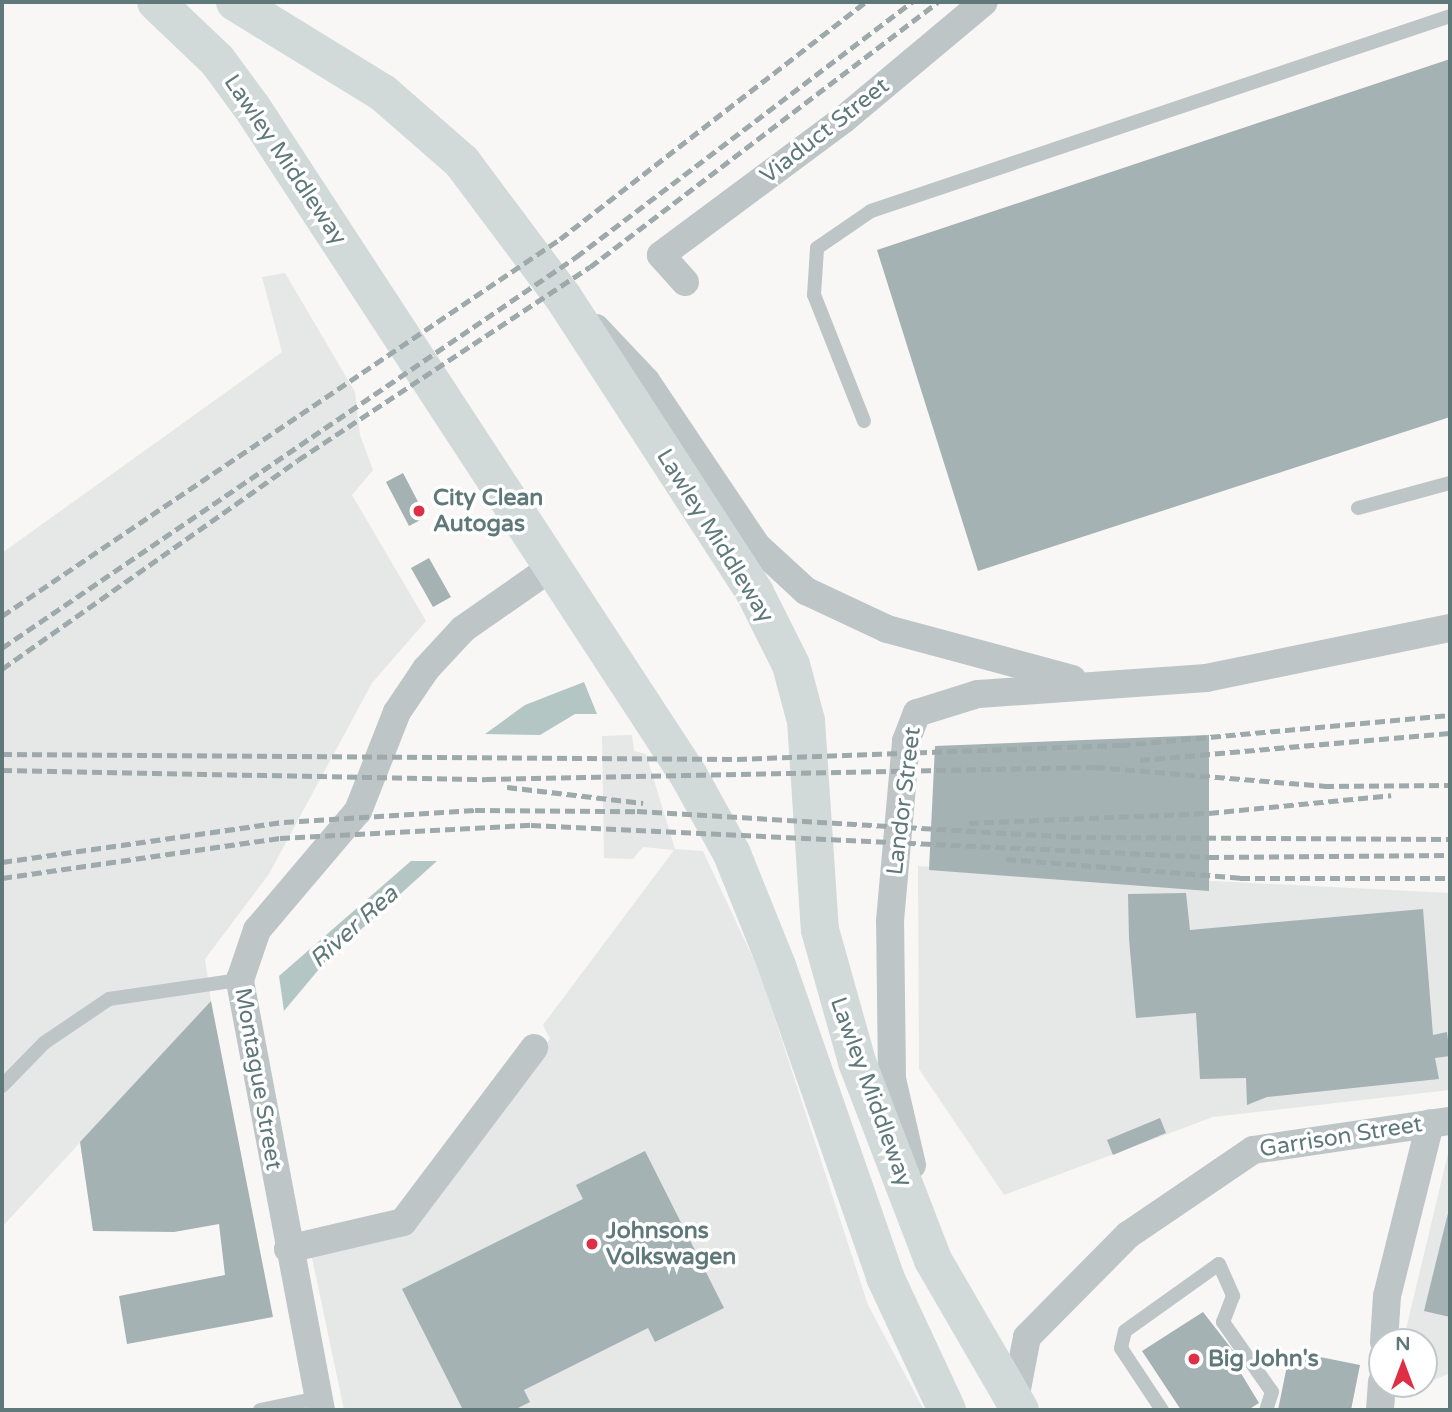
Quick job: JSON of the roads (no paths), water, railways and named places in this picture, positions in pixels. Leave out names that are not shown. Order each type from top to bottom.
[{"type":"highway","name":"Lawley Middleway","points":[[156,2],[217,60],[253,109],[688,775],[732,854],[821,1082],[885,1276],[947,1410]]},
{"type":"highway","name":"Lawley Middleway","points":[[235,2],[424,125],[495,201],[563,297],[755,593],[791,665],[811,757],[826,961],[857,1062],[933,1260],[1017,1405]]},
{"type":"street","name":"Viaduct Street","points":[[685,282],[661,255],[844,118],[985,2]]},
{"type":"street","points":[[563,297],[631,361],[751,538],[806,591],[887,629],[1006,665],[1111,687]]},
{"type":"street","name":"Montague Street","points":[[320,1404],[288,1249],[240,980],[257,930],[358,811],[397,712],[426,669],[463,629],[552,567]]},
{"type":"street","name":"Landor Street","points":[[933,1260],[892,1079],[890,921],[910,721],[926,707],[963,696],[1206,678],[1450,628]]},
{"type":"street","points":[[288,1249],[404,1222],[534,1048]]},
{"type":"street","points":[[1385,1328],[1387,1296],[1440,1122]]},
{"type":"street","name":"Garrison Street","points":[[1017,1405],[1027,1337],[1128,1235],[1253,1150],[1440,1122]]},
{"type":"lane","points":[[864,421],[814,295],[817,248],[871,211],[1450,16]]},
{"type":"lane","points":[[1358,508],[1450,484]]},
{"type":"lane","points":[[2,1086],[44,1043],[109,999],[240,980]]},
{"type":"lane","points":[[1162,1410],[1121,1348],[1125,1331],[1219,1264],[1233,1296],[1223,1322],[1272,1392],[1266,1410]]},
{"type":"lane","points":[[260,1410],[320,1404]]},
{"type":"water","points":[[584,682],[597,714],[575,714],[540,735],[485,734],[525,705]]},
{"type":"water","name":"River Rea","points":[[411,861],[437,861],[325,962],[284,1011],[279,976]]},
{"type":"railway","points":[[2,616],[560,239],[866,2]]},
{"type":"railway","points":[[2,648],[576,257],[912,2]]},
{"type":"railway","points":[[2,669],[298,460],[590,267],[938,2]]},
{"type":"railway","points":[[2,754],[737,759],[1121,745],[1450,715]]},
{"type":"railway","points":[[1140,760],[1450,733]]},
{"type":"railway","points":[[2,770],[486,779],[1095,767],[1324,786],[1450,785]]},
{"type":"railway","points":[[507,787],[643,803]]},
{"type":"railway","points":[[969,823],[1209,813],[1391,795]]},
{"type":"railway","points":[[2,862],[284,822],[475,810],[637,811],[1071,837],[1450,839]]},
{"type":"railway","points":[[2,878],[280,838],[531,825],[1209,857],[1450,855]]},
{"type":"railway","points":[[1006,859],[1240,878],[1450,878]]},
{"type":"place","name":"City Clean Autogas","points":[[419,511]]},
{"type":"place","name":"Johnsons Volkswagen","points":[[592,1244]]},
{"type":"place","name":"Big John's","points":[[1194,1359]]}]
